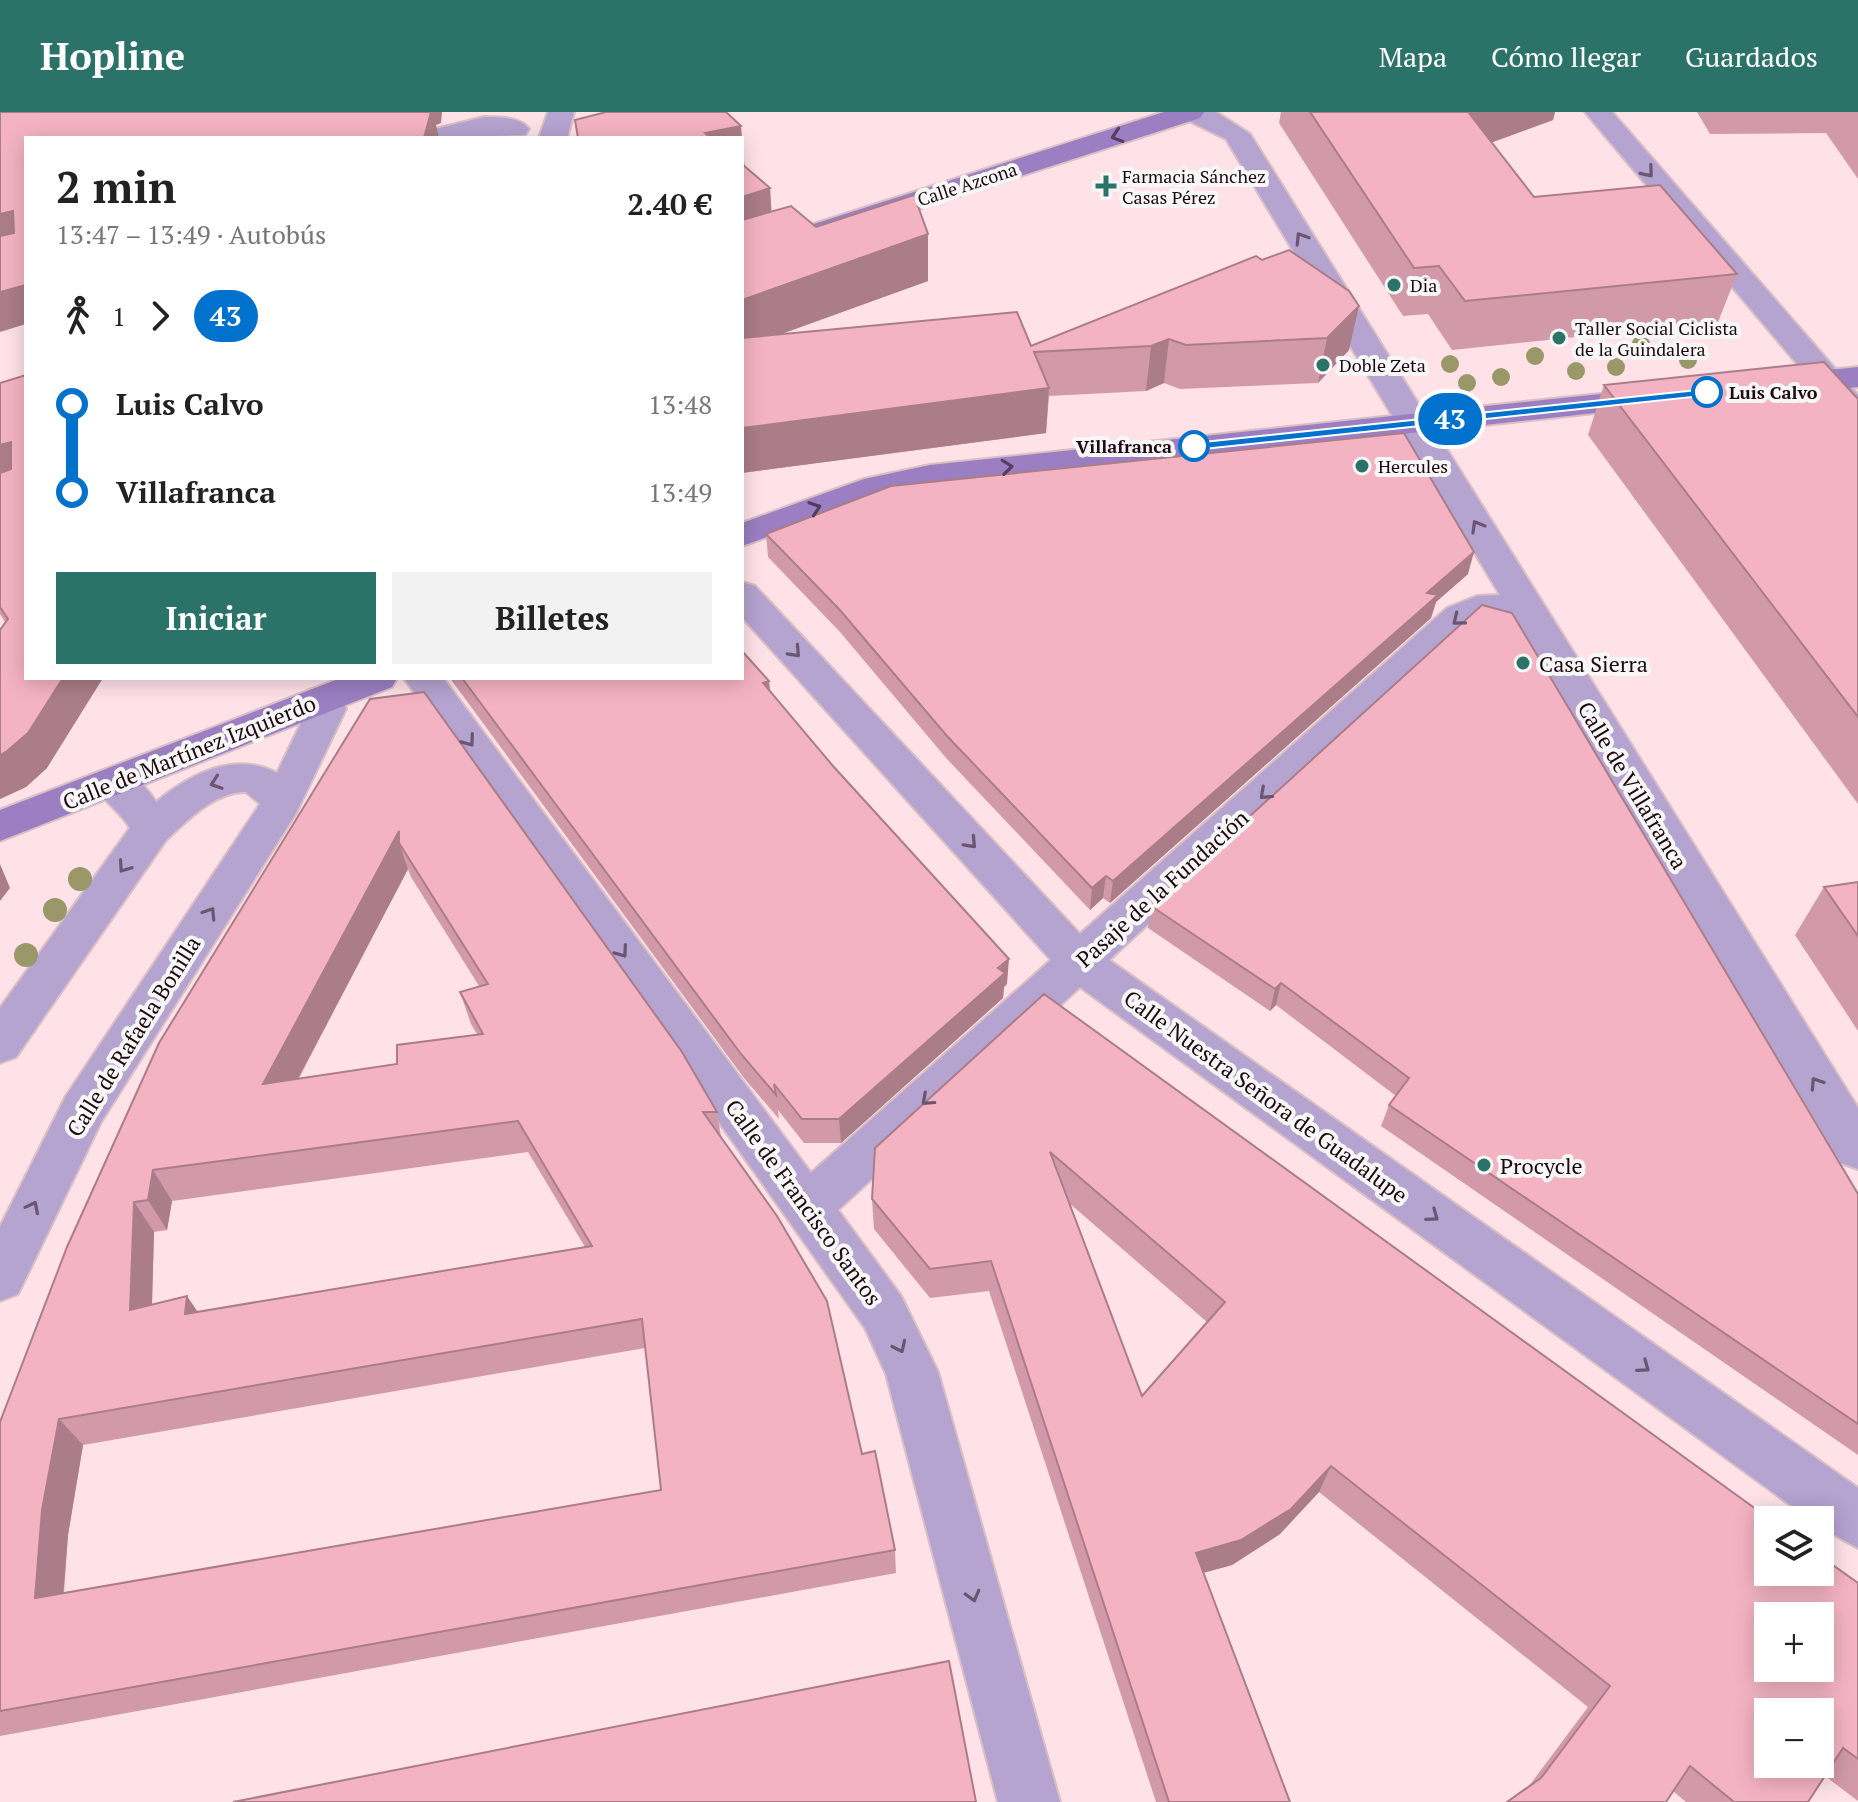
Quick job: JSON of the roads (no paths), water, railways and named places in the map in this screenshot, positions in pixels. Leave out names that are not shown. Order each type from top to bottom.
[{"type":"street","points":[[554,136],[561,112]]},
{"type":"street","name":"Calle Azcona","points":[[744,256],[1192,112]]},
{"type":"street","name":"Calle de Villafranca","points":[[1192,112],[1218,122],[1236,134],[1416,423],[1530,617],[1858,1149]]},
{"type":"street","points":[[1598,112],[1858,415]]},
{"type":"street","points":[[441,136],[483,126],[515,126]]},
{"type":"street","points":[[1744,388],[1858,377]]},
{"type":"street","points":[[744,534],[876,486],[930,475],[1682,395]]},
{"type":"street","name":"Calle Nuestra Señora de Guadalupe","points":[[744,596],[1080,963],[1858,1521]]},
{"type":"street","name":"Pasaje de la Fundación","points":[[807,1207],[1460,617],[1472,608],[1491,605],[1530,617]]},
{"type":"street","name":"Calle de Martínez Izquierdo","points":[[0,826],[373,680]]},
{"type":"street","name":"Calle de Francisco Santos","points":[[424,680],[883,1312],[912,1372],[1029,1802]]},
{"type":"street","name":"Calle de Rafaela Bonilla","points":[[0,1278],[83,1110],[282,803],[319,730],[327,709],[323,699]]},
{"type":"street","points":[[0,1044],[151,829],[195,791],[225,779],[253,778],[272,786],[282,803]]},
{"type":"street","points":[[113,784],[134,800],[151,829]]},
{"type":"place","name":"Farmacia Sánchez Casas Pérez","points":[[1106,186]]},
{"type":"place","name":"Dia","points":[[1394,285]]},
{"type":"place","name":"Taller Social Ciclista de la Guindalera","points":[[1559,338]]},
{"type":"place","name":"Doble Zeta","points":[[1323,365]]},
{"type":"place","name":"Luis Calvo","points":[[1707,392]]},
{"type":"place","name":"Villafranca","points":[[1194,446]]},
{"type":"place","name":"Hercules","points":[[1362,466]]},
{"type":"place","name":"Casa Sierra","points":[[1523,663]]},
{"type":"place","name":"Procycle","points":[[1484,1165]]}]
